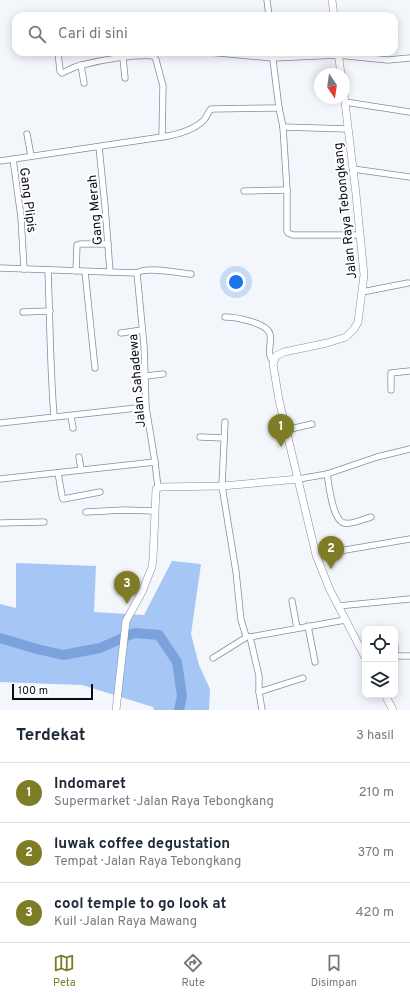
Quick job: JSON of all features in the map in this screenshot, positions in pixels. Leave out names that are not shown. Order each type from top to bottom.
[{"type":"main road","points":[[332,0],[334,12]]},
{"type":"main road","points":[[338,56],[340,68]]},
{"type":"main road","name":"Jalan Raya Tebongkang","points":[[273,361],[276,356],[284,352],[338,341],[350,335],[358,322],[364,275],[345,104]]},
{"type":"main road","points":[[273,361],[279,400],[316,555],[322,572],[338,606],[362,651]]},
{"type":"main road","points":[[116,710],[125,629],[129,614],[142,592],[152,567],[156,491],[158,488],[222,486],[299,479]]},
{"type":"main road","points":[[387,698],[393,710]]},
{"type":"street","points":[[267,0],[268,12]]},
{"type":"street","points":[[59,56],[61,72],[81,65],[123,58],[152,56],[156,60],[163,86],[162,138]]},
{"type":"street","points":[[272,56],[283,127],[287,231],[288,233],[300,235],[360,235]]},
{"type":"street","points":[[359,56],[388,60],[410,58]]},
{"type":"street","points":[[123,58],[125,78]]},
{"type":"street","points":[[81,65],[84,83]]},
{"type":"street","points":[[350,103],[410,112]]},
{"type":"street","points":[[0,160],[162,138],[185,131],[197,125],[204,119],[211,109],[279,108]]},
{"type":"street","points":[[283,127],[348,129]]},
{"type":"street","points":[[27,134],[31,156]]},
{"type":"street","name":"Gang Merah","points":[[99,146],[110,272]]},
{"type":"street","name":"Gang Plipis","points":[[13,159],[21,217],[24,269]]},
{"type":"street","points":[[353,169],[410,177]]},
{"type":"street","points":[[244,191],[286,190]]},
{"type":"street","points":[[76,271],[78,245],[108,244]]},
{"type":"street","points":[[0,268],[137,273],[141,270],[147,270],[191,274]]},
{"type":"street","points":[[48,270],[50,365],[54,416]]},
{"type":"street","points":[[85,272],[95,368]]},
{"type":"street","name":"Jalan Sahadewa","points":[[137,273],[146,376],[146,407],[158,488]]},
{"type":"street","points":[[362,292],[409,282]]},
{"type":"street","points":[[22,312],[50,311]]},
{"type":"street","points":[[226,317],[242,318],[267,328],[270,332],[270,356],[273,361]]},
{"type":"street","points":[[121,333],[142,330]]},
{"type":"street","points":[[391,390],[391,373],[410,371]]},
{"type":"street","points":[[146,376],[163,374]]},
{"type":"street","points":[[0,423],[146,407]]},
{"type":"street","points":[[71,416],[73,428]]},
{"type":"street","points":[[226,422],[222,486],[236,572],[241,620],[248,637],[259,676],[259,692],[262,710]]},
{"type":"street","points":[[286,430],[312,424]]},
{"type":"street","points":[[200,437],[224,438]]},
{"type":"street","points":[[299,479],[327,474],[377,457],[410,449]]},
{"type":"street","points":[[79,457],[81,469]]},
{"type":"street","points":[[0,479],[155,462]]},
{"type":"street","points":[[58,473],[62,496],[64,499],[100,492]]},
{"type":"street","points":[[327,474],[334,508],[340,521],[343,523],[349,523],[371,517]]},
{"type":"street","points":[[86,512],[124,510],[155,511]]},
{"type":"street","points":[[0,523],[44,522]]},
{"type":"street","points":[[316,555],[410,539]]},
{"type":"street","points":[[338,606],[410,599]]},
{"type":"street","points":[[292,601],[297,628]]},
{"type":"street","points":[[213,658],[248,637],[345,620]]},
{"type":"street","points":[[308,626],[315,662]]},
{"type":"street","points":[[398,656],[410,656]]},
{"type":"street","points":[[259,692],[303,678]]},
{"type":"shaded area","points":[[172,561],[201,564],[191,634],[199,665],[210,689],[209,710],[154,710],[153,707],[82,685],[0,682],[0,604],[16,608],[16,563],[96,566],[94,612],[144,615]]},
{"type":"waterway","points":[[0,638],[63,655],[100,648],[134,633],[159,635],[177,662],[182,696],[179,710]]},
{"type":"place","name":"Indomaret","points":[[281,447]]},
{"type":"place","name":"luwak coffee degustation","points":[[331,569]]},
{"type":"place","name":"cool temple to go look at","points":[[127,604]]}]
